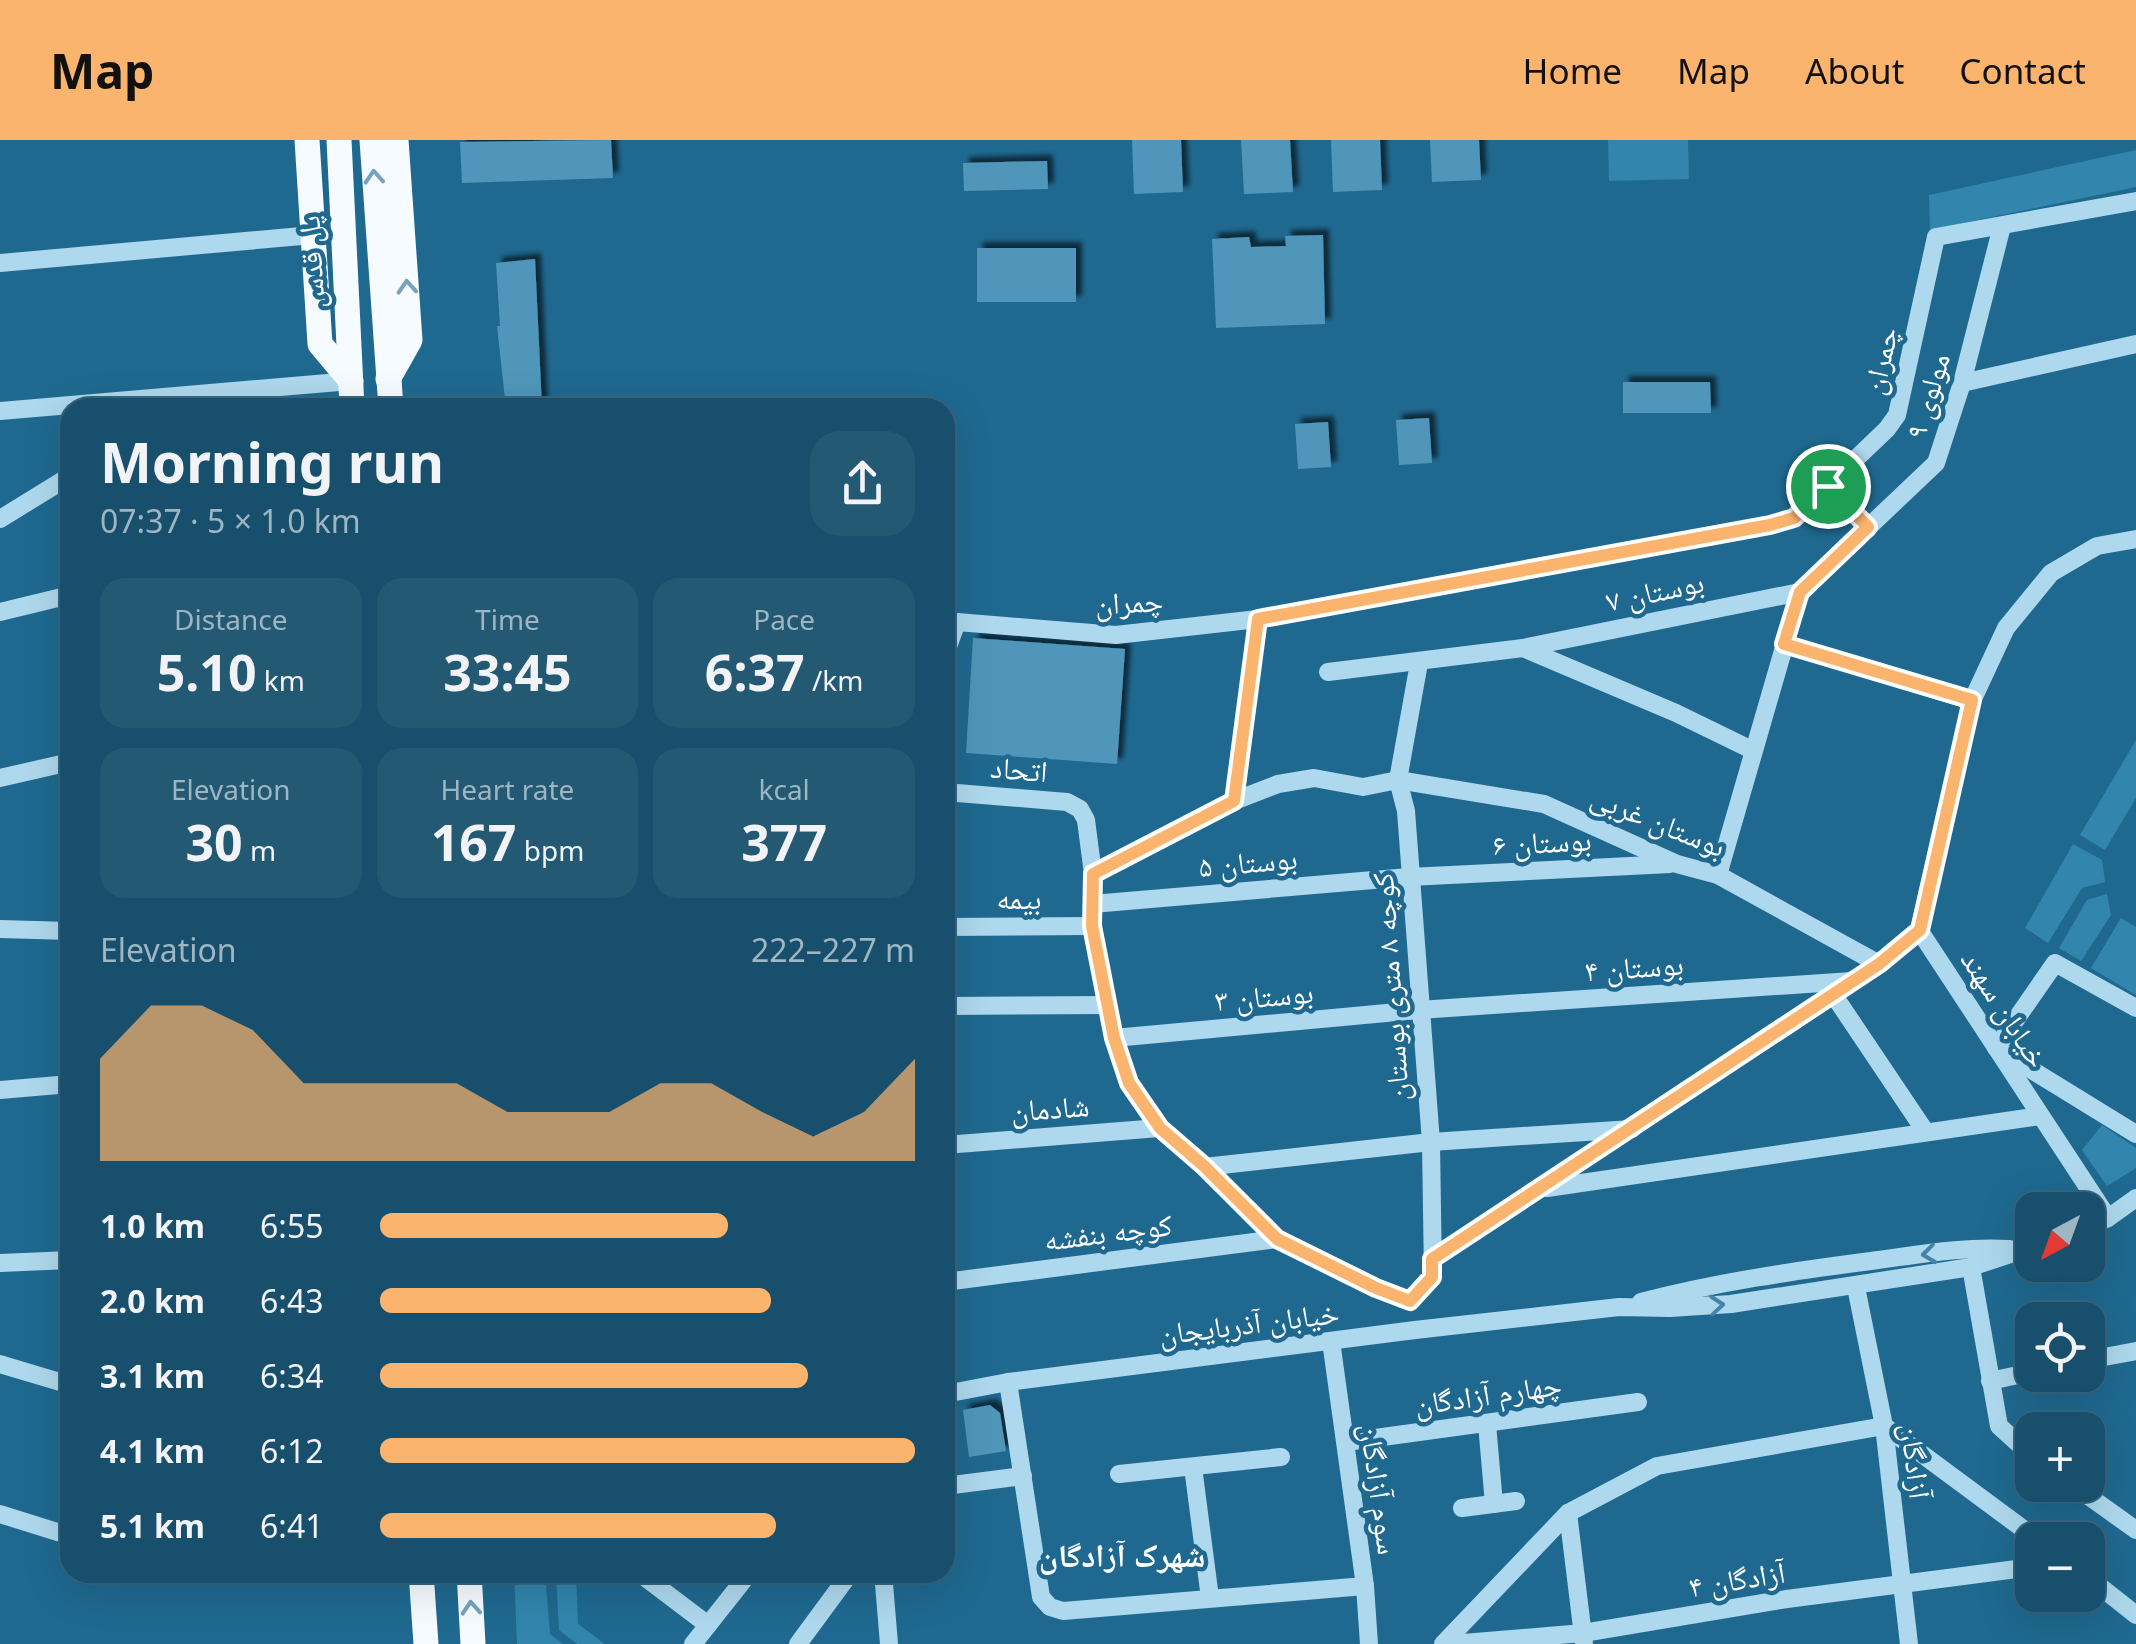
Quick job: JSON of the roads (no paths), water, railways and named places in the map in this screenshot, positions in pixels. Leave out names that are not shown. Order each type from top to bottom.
[{"type":"main road","points":[[307,140],[320,344],[350,381]]},
{"type":"main road","name":"پل قدس","points":[[339,140],[351,398]]},
{"type":"main road","points":[[372,140],[389,398]]},
{"type":"main road","points":[[388,379],[410,340],[396,140]]},
{"type":"main road","points":[[423,1583],[426,1644]]},
{"type":"main road","points":[[470,1583],[473,1644]]},
{"type":"street","name":"چمران","points":[[955,621],[1116,635],[1258,619],[1794,518],[1898,414],[1936,237],[2136,201]]},
{"type":"street","name":"مولوی ۹","points":[[1718,875],[1800,592],[1936,463],[1962,383],[2002,226]]},
{"type":"street","points":[[0,263],[313,235]]},
{"type":"street","points":[[1962,383],[2136,344]]},
{"type":"street","points":[[172,398],[350,381]]},
{"type":"street","points":[[0,411],[60,406]]},
{"type":"street","points":[[0,519],[60,482]]},
{"type":"street","points":[[1828,486],[1868,527]]},
{"type":"street","points":[[1432,1259],[1879,964],[1920,930],[1972,700],[2006,628],[2052,573],[2096,546],[2136,539]]},
{"type":"street","name":"بوستان ۷","points":[[1328,672],[1523,648],[1800,592]]},
{"type":"street","points":[[0,612],[60,597]]},
{"type":"street","points":[[1234,801],[1258,619]]},
{"type":"street","points":[[1784,644],[1972,700]]},
{"type":"street","name":"بوستان ۷","points":[[1523,648],[1752,750]]},
{"type":"street","name":"کوچه ۸ متری بوستان","points":[[1410,1301],[1432,1277],[1431,1142],[1406,811],[1398,780],[1419,663]]},
{"type":"street","points":[[0,778],[60,764]]},
{"type":"street","name":"بوستان غربی","points":[[1093,874],[1234,801],[1278,784],[1314,778],[1363,786],[1398,780],[1544,804],[1677,864],[1718,875],[1879,964]]},
{"type":"street","name":"اتحاد","points":[[955,793],[1068,802],[1080,810],[1086,820],[1093,874],[1092,926],[1114,1038],[1129,1083],[1160,1128],[1277,1239],[1410,1301]]},
{"type":"street","name":"بوستان ۶","points":[[1409,877],[1677,864]]},
{"type":"street","name":"بوستان ۵","points":[[1092,904],[1409,877]]},
{"type":"street","name":"بیمه","points":[[955,927],[1092,926]]},
{"type":"street","points":[[0,929],[60,932]]},
{"type":"street","name":"خیابان سهند","points":[[1920,930],[2108,1218]]},
{"type":"street","points":[[2136,1008],[2056,962],[1996,1048],[2136,1134]]},
{"type":"street","name":"بوستان ۴","points":[[1419,1010],[1852,981]]},
{"type":"street","points":[[1833,994],[1925,1131]]},
{"type":"street","points":[[955,1006],[1108,1005]]},
{"type":"street","name":"بوستان ۳","points":[[1114,1038],[1419,1010]]},
{"type":"street","points":[[0,1090],[60,1085]]},
{"type":"street","points":[[1541,1189],[2040,1116]]},
{"type":"street","name":"شادمان","points":[[955,1144],[1160,1128]]},
{"type":"street","points":[[1204,1166],[1431,1142],[1632,1129]]},
{"type":"street","points":[[2105,1219],[2136,1198]]},
{"type":"street","name":"کوچه بنفشه","points":[[955,1281],[1277,1239]]},
{"type":"street","name":"خیابان آذربایجان","points":[[1620,1307],[1692,1288],[1802,1270],[1978,1247],[2015,1248]]},
{"type":"street","name":"خیابان آذربایجان","points":[[955,1392],[1415,1330],[1620,1307],[1731,1304],[1856,1287],[1971,1266],[2015,1253]]},
{"type":"street","points":[[0,1263],[60,1260]]},
{"type":"street","points":[[1971,1266],[1999,1426],[2015,1441]]},
{"type":"street","name":"آزادگان","points":[[1856,1287],[1884,1426],[1909,1644]]},
{"type":"street","points":[[1410,1301],[1415,1330]]},
{"type":"street","name":"سوم آزادگان","points":[[1330,1341],[1369,1644]]},
{"type":"street","points":[[2105,1357],[2136,1351]]},
{"type":"street","points":[[0,1364],[60,1382]]},
{"type":"street","points":[[1990,1382],[2015,1376]]},
{"type":"street","points":[[1008,1382],[1041,1597],[1050,1607],[1063,1611],[1364,1586]]},
{"type":"street","name":"چهارم آزادگان","points":[[1346,1442],[1638,1402]]},
{"type":"street","points":[[1487,1424],[1494,1504]]},
{"type":"street","points":[[1447,1644],[1568,1513],[1656,1466],[1884,1426],[2015,1523]]},
{"type":"street","points":[[1120,1474],[1281,1457]]},
{"type":"street","points":[[1194,1467],[1210,1598]]},
{"type":"street","points":[[955,1485],[1023,1476]]},
{"type":"street","points":[[1462,1508],[1516,1501]]},
{"type":"street","points":[[2097,1502],[2136,1530]]},
{"type":"street","points":[[1568,1513],[1584,1638]]},
{"type":"street","points":[[0,1514],[60,1533]]},
{"type":"street","name":"آزادگان ۴","points":[[1447,1644],[1584,1638],[1902,1584],[2015,1569]]},
{"type":"street","points":[[653,1583],[708,1625]]},
{"type":"street","points":[[693,1644],[741,1583]]},
{"type":"street","points":[[798,1644],[843,1583]]},
{"type":"street","points":[[884,1583],[889,1644]]},
{"type":"street","points":[[2105,1591],[2136,1615]]},
{"type":"district","name":"شهرک آزادگان","points":[[1122,1556]]}]
